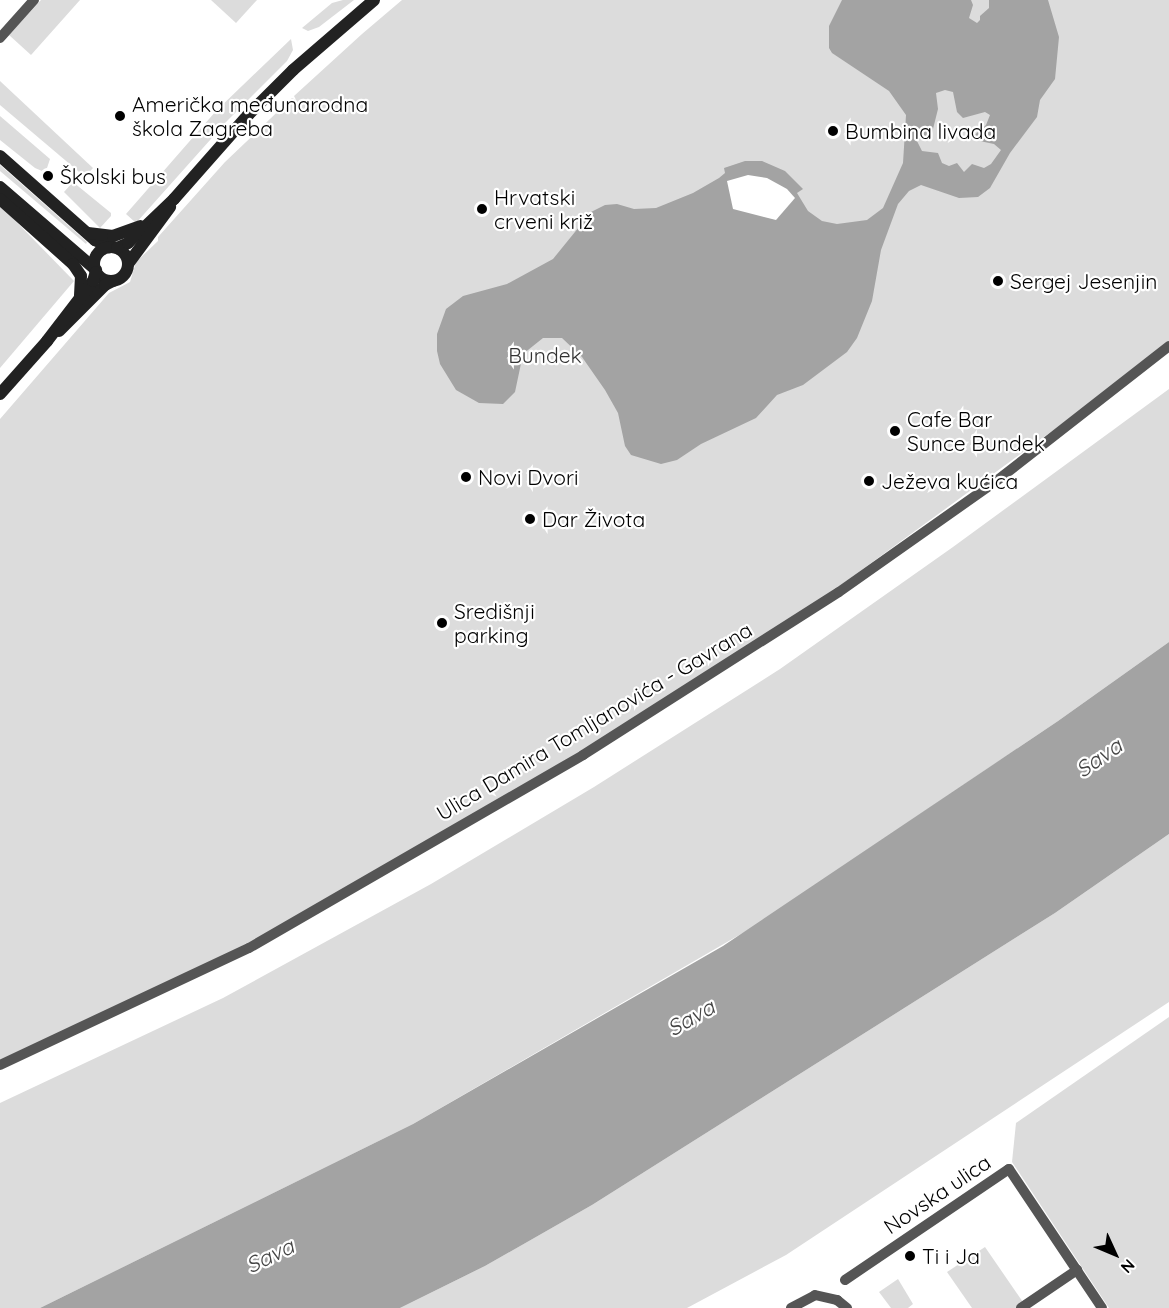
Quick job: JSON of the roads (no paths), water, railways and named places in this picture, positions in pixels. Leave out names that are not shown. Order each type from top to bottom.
[{"type":"street","points":[[0,38],[34,0]]},
{"type":"street","points":[[0,394],[47,341],[80,296],[96,271],[97,256],[128,243],[174,199],[274,89],[374,0]]},
{"type":"street","points":[[0,156],[99,244],[125,254],[128,264]]},
{"type":"street","points":[[0,187],[105,280],[112,281]]},
{"type":"street","points":[[0,199],[74,264],[81,276],[80,296]]},
{"type":"street","points":[[47,341],[112,281],[125,274],[128,264],[164,218],[174,199]]},
{"type":"street","points":[[85,231],[113,236],[149,221]]},
{"type":"street","name":"Ulica Damira Tomljanovića - Gavrana","points":[[0,1065],[249,948],[583,755],[839,592],[995,482],[1169,346]]},
{"type":"street","name":"Novska ulica","points":[[845,1280],[1009,1169],[1102,1308]]},
{"type":"street","points":[[1021,1308],[1077,1270]]},
{"type":"street","points":[[791,1308],[815,1295],[837,1300],[847,1308]]},
{"type":"water","name":"Bundek","points":[[842,0],[971,0],[973,5],[969,18],[977,23],[980,16],[989,8],[989,0],[1048,0],[1059,37],[1055,79],[1040,100],[1037,117],[1010,153],[990,188],[978,197],[959,198],[921,185],[909,191],[898,204],[881,250],[872,301],[857,338],[847,352],[803,385],[777,395],[756,418],[701,444],[677,460],[661,464],[631,455],[625,446],[618,413],[605,390],[582,357],[562,338],[543,338],[523,354],[515,392],[503,404],[479,403],[456,390],[440,364],[437,351],[437,334],[446,309],[463,296],[507,284],[553,259],[579,227],[581,217],[605,205],[617,204],[634,209],[656,208],[693,193],[719,178],[725,173],[724,168],[745,161],[762,161],[785,171],[803,189],[797,193],[808,211],[822,221],[837,224],[867,220],[883,208],[903,163],[906,115],[889,91],[832,53],[829,48],[829,26]],"holes":[[[945,90],[953,92],[957,112],[963,118],[985,112],[990,115],[986,125],[970,139],[994,144],[1001,150],[991,164],[984,168],[972,164],[964,172],[957,163],[949,166],[942,163],[938,153],[922,151],[917,141],[932,133],[938,109],[936,93]]]},
{"type":"water","name":"Sava","points":[[1169,642],[1169,834],[1055,913],[592,1205],[485,1266],[400,1308],[40,1308],[413,1124],[723,946],[1058,721]]},
{"type":"place","name":"Američka međunarodna škola Zagreba","points":[[120,116]]},
{"type":"place","name":"Bumbina livada","points":[[833,131]]},
{"type":"place","name":"Školski bus","points":[[48,176]]},
{"type":"place","name":"Hrvatski crveni križ","points":[[482,209]]},
{"type":"place","name":"Sergej Jesenjin","points":[[998,281]]},
{"type":"place","name":"Cafe Bar Sunce Bundek","points":[[895,431]]},
{"type":"place","name":"Novi Dvori","points":[[466,477]]},
{"type":"place","name":"Ježeva kućica","points":[[869,481]]},
{"type":"place","name":"Dar Života","points":[[530,519]]},
{"type":"place","name":"Središnji parking","points":[[442,623]]},
{"type":"place","name":"Ti i Ja","points":[[910,1256]]}]
